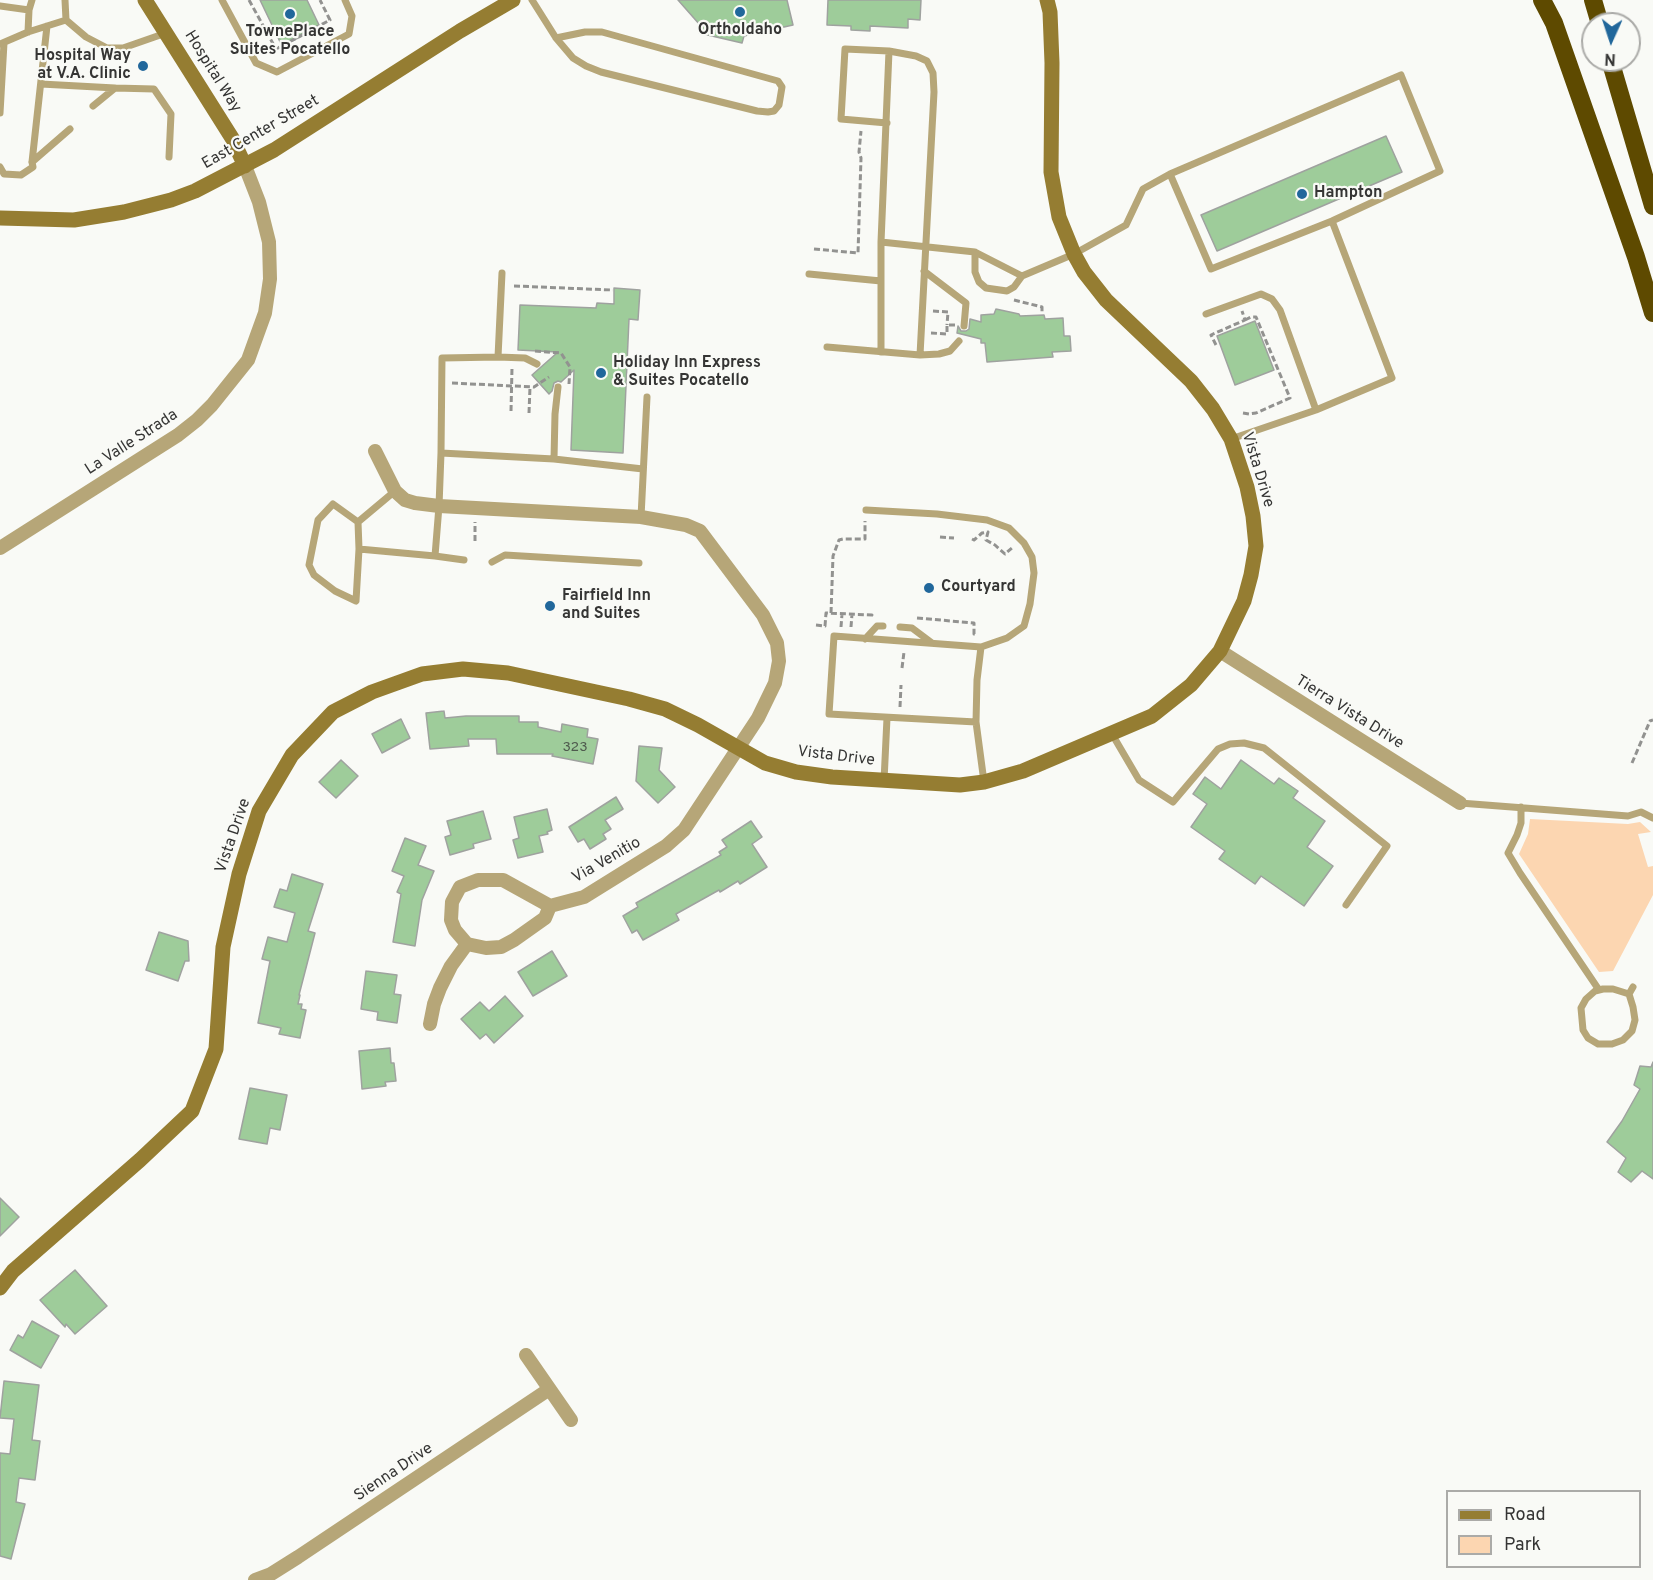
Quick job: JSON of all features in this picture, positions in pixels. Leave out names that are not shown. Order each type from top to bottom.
[{"type":"highway","points":[[1542,0],[1554,23],[1636,256],[1653,313]]},
{"type":"highway","points":[[1614,72],[1653,206]]},
{"type":"street","name":"Hospital Way","points":[[145,0],[232,138],[245,166]]},
{"type":"street","name":"East Center Street","points":[[0,218],[74,220],[124,212],[195,192],[274,150],[513,0]]},
{"type":"street","name":"Vista Drive","points":[[0,1288],[13,1271],[140,1160],[192,1111],[216,1049],[223,947],[239,874],[259,811],[292,755],[333,712],[372,692],[422,674],[463,669],[508,673],[665,709],[765,763],[796,771],[832,777],[960,785],[984,782],[1023,771],[1152,717],[1191,685],[1220,651],[1244,601],[1256,546],[1247,487],[1231,439],[1213,409],[1191,381],[1106,300],[1084,272],[1074,254],[1059,217],[1051,172],[1052,63],[1050,12],[1047,0]]},
{"type":"street","name":"La Valle Strada","points":[[0,548],[178,435],[212,405],[248,360],[265,313],[270,279],[269,242],[259,202],[245,166]]},
{"type":"street","points":[[375,451],[395,491]]},
{"type":"street","name":"Via Venitio","points":[[395,491],[405,500],[439,506],[641,517],[686,525],[700,531],[763,615],[777,644],[778,661],[775,683],[758,718],[684,830],[666,846],[584,897],[550,906]]},
{"type":"street","name":"Tierra Vista Drive","points":[[1220,651],[1460,803]]},
{"type":"street","points":[[478,880],[503,880],[550,906],[545,918],[501,947],[486,948],[467,944],[455,930],[451,920],[452,902],[460,887],[478,880]]},
{"type":"street","points":[[430,1024],[440,988],[451,966],[467,944]]},
{"type":"street","points":[[526,1355],[548,1390],[571,1420]]},
{"type":"street","name":"Sienna Drive","points":[[255,1580],[271,1574],[298,1557],[548,1390]]},
{"type":"lane","points":[[28,32],[32,0]]},
{"type":"lane","points":[[65,0],[66,20],[86,37],[107,48],[123,48],[166,33]]},
{"type":"lane","points":[[222,0],[256,63],[277,72],[349,34],[352,16],[345,0]]},
{"type":"lane","points":[[532,0],[556,38],[573,58],[586,66],[601,72],[757,111],[774,111],[779,105],[782,87],[778,81],[602,32],[585,32],[556,38]]},
{"type":"lane","points":[[0,6],[29,10]]},
{"type":"lane","points":[[0,112],[2,44],[28,32],[66,20]]},
{"type":"lane","points":[[0,167],[4,174],[21,175],[33,167],[47,26]]},
{"type":"lane","points":[[886,123],[842,119],[845,49],[889,51],[916,56],[927,61],[933,73],[934,92],[920,355]]},
{"type":"lane","points":[[880,352],[881,242],[889,51]]},
{"type":"lane","points":[[975,252],[975,272],[979,282],[986,288],[1007,291],[1014,287],[1022,276],[1074,254],[1126,225],[1143,189],[1170,174],[1401,75],[1440,171],[1332,221],[1211,269],[1170,174]]},
{"type":"lane","points":[[41,84],[154,88],[171,114],[169,157]]},
{"type":"lane","points":[[93,106],[115,88]]},
{"type":"lane","points":[[32,162],[70,129]]},
{"type":"lane","points":[[1231,439],[1316,410],[1392,378],[1332,221]]},
{"type":"lane","points":[[881,242],[975,252],[1022,276]]},
{"type":"lane","points":[[924,271],[966,303],[964,326]]},
{"type":"lane","points":[[498,357],[502,273]]},
{"type":"lane","points":[[809,274],[881,280]]},
{"type":"lane","points":[[1206,314],[1261,294],[1272,299],[1280,310],[1316,410]]},
{"type":"lane","points":[[827,347],[920,355],[950,351],[959,341]]},
{"type":"lane","points":[[435,556],[441,453],[442,358],[525,358],[537,364]]},
{"type":"lane","points":[[554,459],[558,387]]},
{"type":"lane","points":[[641,517],[647,397]]},
{"type":"lane","points":[[441,453],[554,459],[643,469]]},
{"type":"lane","points":[[358,522],[395,491]]},
{"type":"lane","points":[[333,504],[358,522],[356,601],[335,591],[314,575],[309,565],[318,520],[333,504]]},
{"type":"lane","points":[[866,510],[937,514],[987,520],[1009,528],[1024,543],[1032,557],[1034,573],[1030,604],[1024,627],[1007,638],[981,647],[834,636],[829,714],[976,722]]},
{"type":"lane","points":[[359,549],[464,560]]},
{"type":"lane","points":[[492,562],[505,555],[639,563]]},
{"type":"lane","points":[[865,639],[878,626],[883,626]]},
{"type":"lane","points":[[900,627],[912,628],[932,643]]},
{"type":"lane","points":[[981,647],[976,722],[984,782]]},
{"type":"lane","points":[[884,781],[887,718]]},
{"type":"lane","points":[[1112,734],[1139,780],[1173,802],[1218,749],[1230,744],[1244,743],[1264,748],[1387,846],[1346,905]]},
{"type":"lane","points":[[1460,803],[1628,816],[1641,812],[1653,818]]},
{"type":"lane","points":[[1521,807],[1521,823],[1508,853],[1599,990]]},
{"type":"lane","points":[[1629,994],[1603,988],[1585,997],[1581,1008],[1583,1030],[1588,1038],[1598,1044],[1612,1044],[1623,1040],[1632,1031],[1635,1020],[1629,994],[1633,987]]},
{"type":"path","points":[[249,0],[276,49],[330,20],[320,0]]},
{"type":"path","points":[[814,249],[858,253],[860,143]]},
{"type":"path","points":[[513,296],[514,285],[613,290]]},
{"type":"path","points":[[1010,299],[1042,307],[1042,312]]},
{"type":"path","points":[[945,312],[948,312],[947,325]]},
{"type":"path","points":[[1216,345],[1211,335],[1245,319],[1256,317],[1290,398],[1256,413],[1243,413]]},
{"type":"path","points":[[530,350],[561,353],[570,367],[569,389]]},
{"type":"path","points":[[452,383],[512,384],[534,387],[549,377]]},
{"type":"path","points":[[511,411],[512,384]]},
{"type":"path","points":[[529,413],[530,387]]},
{"type":"path","points":[[831,613],[833,556],[839,540],[865,539],[866,519]]},
{"type":"path","points":[[475,521],[475,542]]},
{"type":"path","points":[[972,539],[974,540],[981,533],[988,532],[986,540],[1005,554],[1014,547],[1017,552]]},
{"type":"path","points":[[940,537],[954,538]]},
{"type":"path","points":[[816,626],[825,626],[826,613],[872,615],[867,620]]},
{"type":"path","points":[[912,617],[974,623],[974,634],[982,634]]},
{"type":"path","points":[[902,668],[904,650]]},
{"type":"path","points":[[900,710],[901,685]]},
{"type":"path","points":[[1632,763],[1650,721],[1653,720]]},
{"type":"green space","points":[[1530,819],[1628,824],[1640,822],[1651,832],[1638,834],[1648,867],[1653,866],[1653,895],[1613,971],[1599,972],[1519,854],[1528,834]]},
{"type":"building","name":"TownePlace Suites Pocatello","points":[[260,0],[307,0],[320,27],[282,46]]},
{"type":"building","name":"OrthoIdaho","points":[[678,0],[787,0],[793,25],[744,36],[742,43],[699,33],[700,25]]},
{"type":"building","points":[[828,0],[921,0],[920,20],[908,19],[908,28],[870,26],[870,31],[851,30],[851,26],[827,25]]},
{"type":"building","name":"Hampton","points":[[1386,136],[1402,172],[1217,251],[1201,215]]},
{"type":"building","name":"Holiday Inn Express & Suites Pocatello","points":[[614,288],[640,290],[638,320],[629,319],[623,453],[571,450],[574,370],[561,382],[554,383],[549,394],[532,375],[558,352],[518,350],[520,305],[596,308],[597,303],[614,304]]},
{"type":"building","points":[[996,309],[1020,316],[1044,315],[1045,319],[1063,318],[1064,336],[1070,336],[1071,351],[1052,352],[1053,357],[987,362],[985,343],[981,343],[981,339],[957,333],[958,326],[961,331],[966,331],[969,329],[970,319],[981,322],[981,315],[994,314]]},
{"type":"building","points":[[1255,321],[1274,370],[1235,385],[1217,336]]},
{"type":"building","points":[[444,711],[445,718],[519,716],[519,722],[538,722],[538,727],[561,732],[562,724],[588,729],[587,737],[598,739],[593,764],[552,756],[553,754],[497,754],[496,739],[468,739],[469,746],[430,749],[426,713]]},
{"type":"building","points":[[401,719],[410,738],[382,753],[372,734]]},
{"type":"building","points":[[639,746],[662,748],[659,770],[675,787],[658,803],[636,781]]},
{"type":"building","points":[[341,760],[358,776],[336,798],[319,782]]},
{"type":"building","points":[[1241,760],[1274,784],[1279,778],[1298,791],[1293,798],[1325,821],[1307,847],[1333,866],[1304,906],[1261,876],[1255,884],[1219,859],[1225,851],[1191,827],[1207,804],[1193,794],[1205,777],[1221,789]]},
{"type":"building","points":[[616,797],[623,809],[605,820],[611,829],[603,834],[606,839],[590,849],[584,839],[578,842],[569,827]]},
{"type":"building","points":[[547,809],[552,830],[547,832],[548,834],[539,836],[543,852],[518,858],[513,840],[519,838],[514,817]]},
{"type":"building","points":[[483,811],[491,839],[473,844],[474,848],[450,855],[445,837],[451,835],[447,821]]},
{"type":"building","points":[[751,821],[762,837],[752,844],[767,867],[740,884],[738,881],[676,914],[679,920],[643,940],[637,930],[632,933],[623,916],[638,907],[636,903],[721,855],[719,852],[727,847],[722,840]]},
{"type":"building","points":[[405,838],[426,846],[418,865],[434,871],[422,900],[415,946],[393,942],[401,894],[397,892],[404,876],[392,871]]},
{"type":"building","points":[[292,874],[323,884],[308,931],[315,933],[299,995],[298,1004],[302,1004],[301,1009],[306,1010],[300,1038],[279,1034],[281,1028],[258,1023],[270,961],[262,959],[268,937],[287,942],[295,913],[274,907],[280,889],[287,891]]},
{"type":"building","points":[[159,932],[188,941],[189,961],[185,961],[178,981],[146,970]]},
{"type":"building","points":[[552,951],[567,976],[533,996],[518,972]]},
{"type":"building","points":[[366,971],[397,975],[394,994],[401,995],[397,1023],[377,1020],[378,1012],[361,1009]]},
{"type":"building","points":[[505,996],[523,1016],[494,1043],[486,1034],[480,1039],[461,1019],[480,1002],[489,1011]]},
{"type":"building","points":[[390,1048],[396,1081],[385,1082],[386,1086],[362,1089],[359,1051]]},
{"type":"building","points":[[1653,1062],[1653,1179],[1642,1171],[1631,1182],[1618,1172],[1626,1158],[1607,1142],[1640,1089],[1634,1085],[1640,1066],[1651,1067]]},
{"type":"building","points":[[250,1088],[287,1095],[280,1130],[270,1128],[267,1144],[239,1139]]},
{"type":"building","points":[[0,1198],[19,1217],[0,1236]]},
{"type":"building","points":[[75,1270],[107,1306],[75,1334],[66,1324],[65,1327],[40,1300]]},
{"type":"building","points":[[32,1321],[59,1336],[41,1368],[10,1350],[18,1335],[23,1338]]},
{"type":"building","points":[[4,1381],[39,1385],[32,1440],[40,1441],[35,1480],[19,1478],[16,1502],[25,1504],[11,1559],[0,1556],[0,1453],[10,1454],[14,1419],[0,1418]]},
{"type":"place","name":"OrthoIdaho","points":[[740,12]]},
{"type":"place","name":"TownePlace Suites Pocatello","points":[[290,14]]},
{"type":"place","name":"Hospital Way at V.A. Clinic","points":[[143,66]]},
{"type":"place","name":"Hampton","points":[[1302,194]]},
{"type":"place","name":"Holiday Inn Express & Suites Pocatello","points":[[601,373]]},
{"type":"place","name":"Courtyard","points":[[929,588]]},
{"type":"place","name":"Fairfield Inn and Suites","points":[[550,606]]}]
